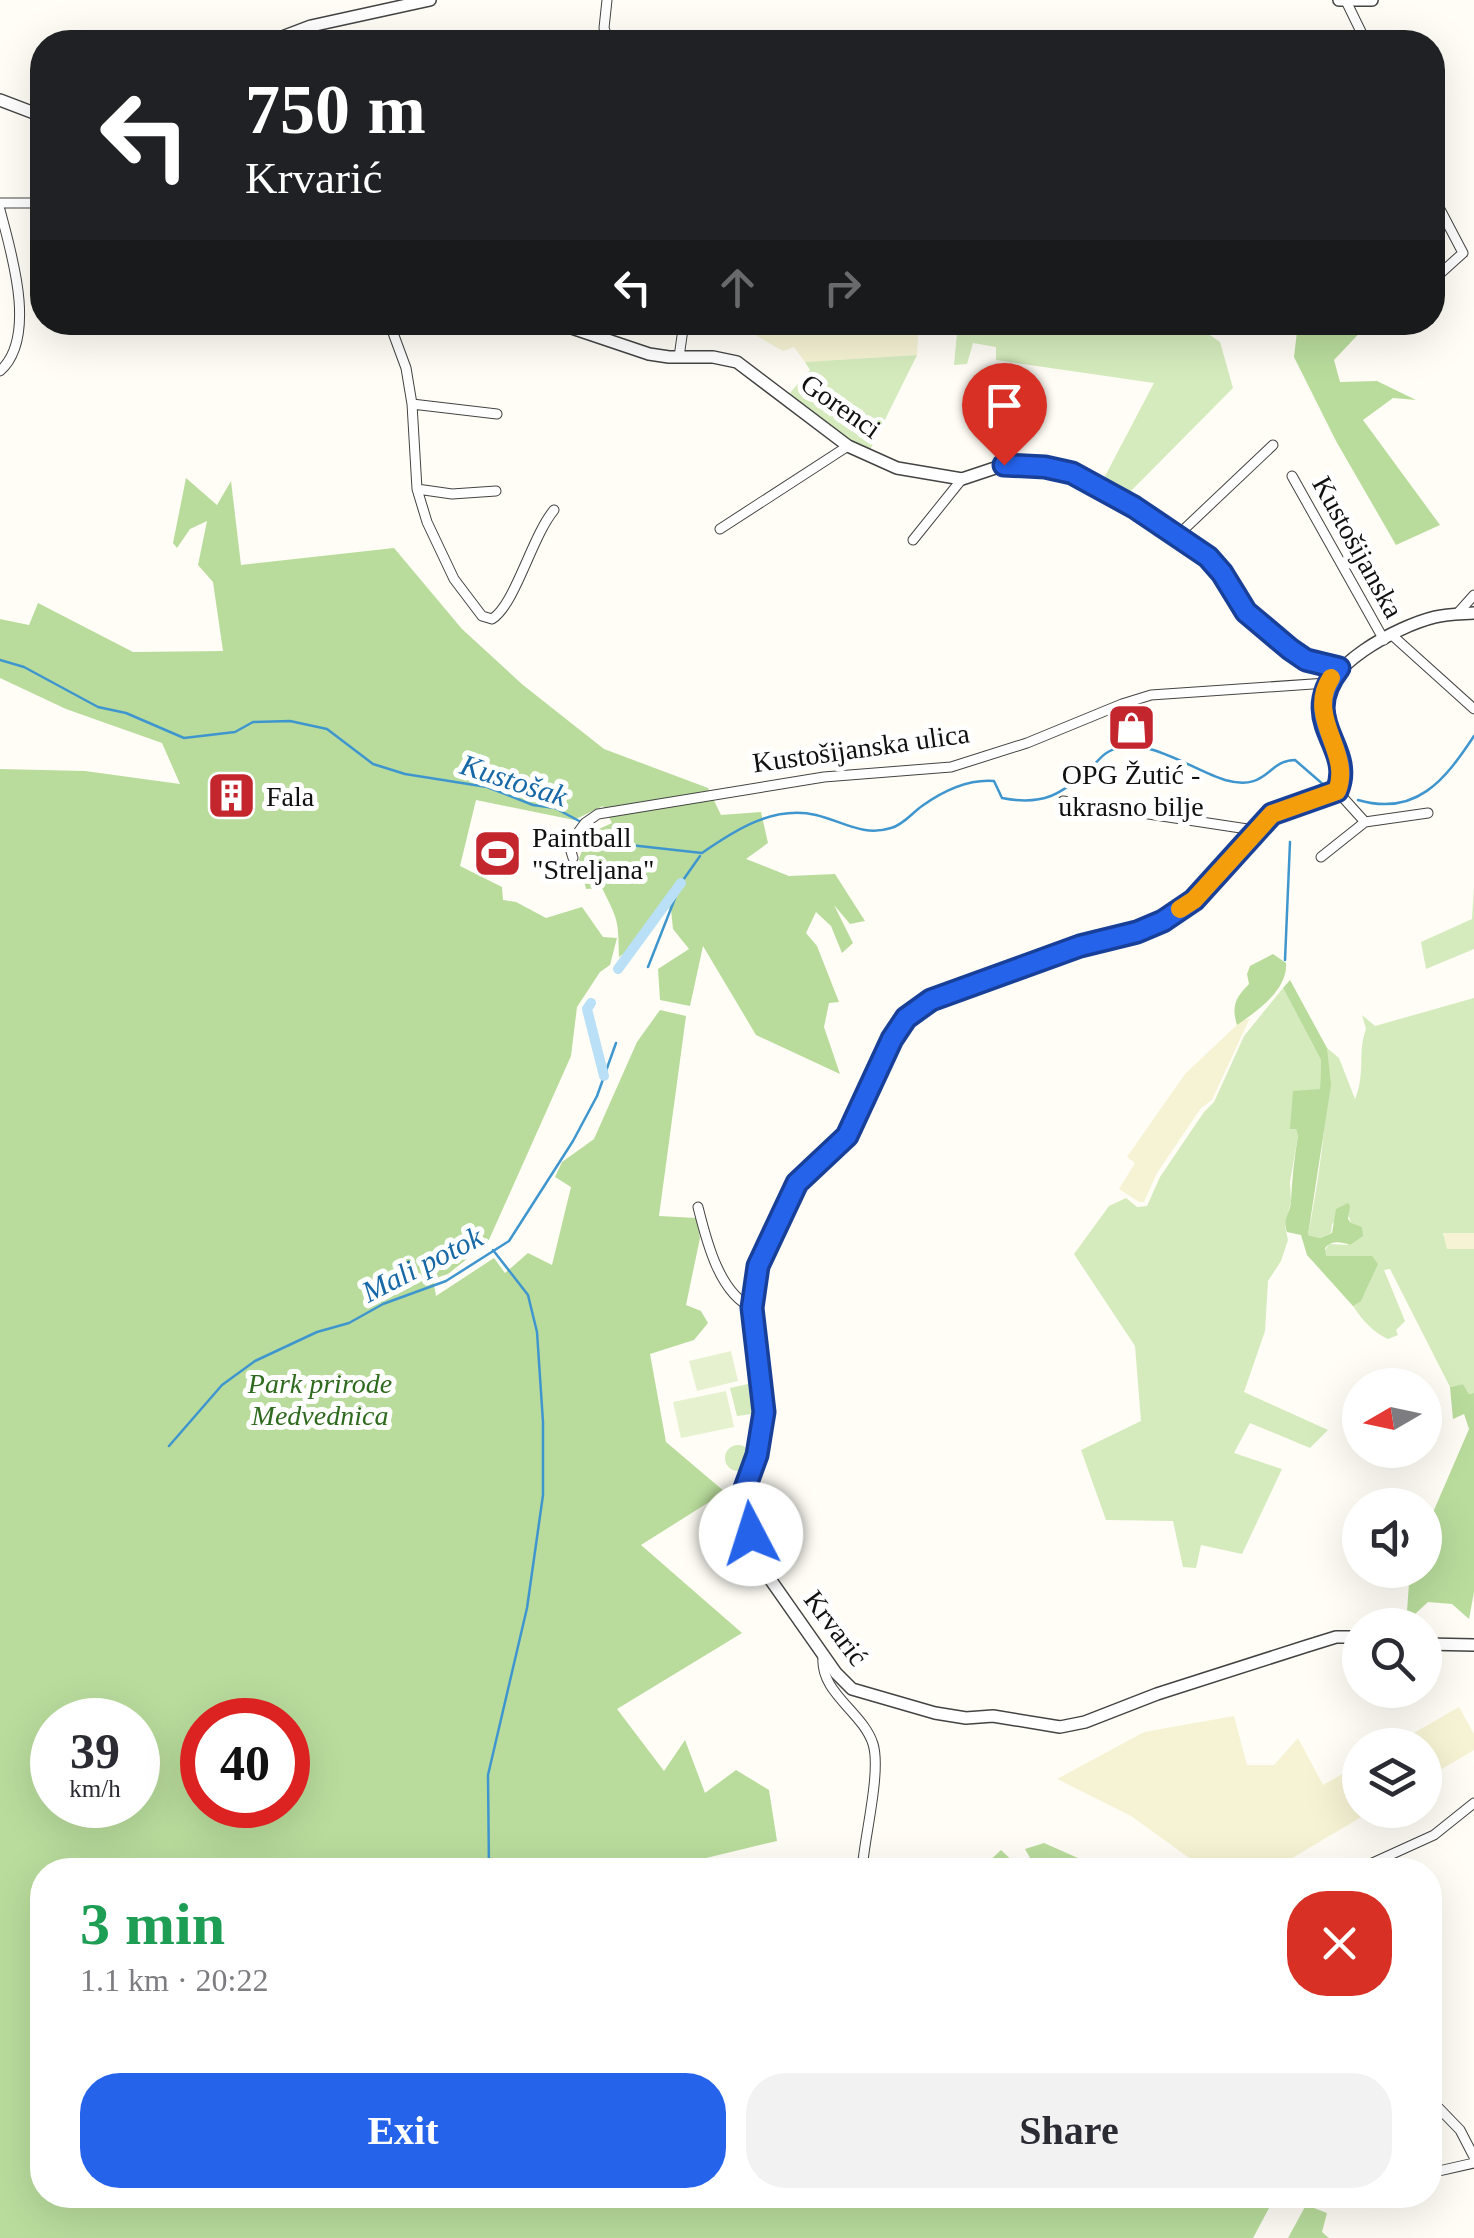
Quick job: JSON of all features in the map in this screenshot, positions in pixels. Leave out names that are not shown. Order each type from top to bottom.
[{"type":"street","points":[[300,30],[430,0]]},
{"type":"street","points":[[605,30],[607,0]]},
{"type":"street","points":[[1359,30],[1343,1],[1372,0]]},
{"type":"street","points":[[0,100],[30,111]]},
{"type":"street","points":[[0,371],[14,350],[20,292],[0,207],[30,204]]},
{"type":"street","points":[[1445,215],[1469,255],[1445,272]]},
{"type":"street","points":[[394,335],[404,361],[412,404],[417,490],[426,522],[449,572],[468,600],[487,618],[497,617],[506,606],[542,526],[554,510]]},
{"type":"street","name":"Gorenci","points":[[591,335],[634,350],[722,358],[744,366],[848,446],[897,468],[962,479],[1004,465],[1072,473],[1178,535],[1216,566],[1246,612],[1306,660],[1339,668]]},
{"type":"street","points":[[679,357],[682,335]]},
{"type":"street","points":[[412,404],[497,414]]},
{"type":"street","points":[[720,530],[848,446]]},
{"type":"street","points":[[1178,535],[1273,446]]},
{"type":"street","name":"Kustošijanska","points":[[1292,476],[1389,638],[1474,709]]},
{"type":"street","points":[[914,540],[962,479]]},
{"type":"street","points":[[417,490],[452,494],[496,491]]},
{"type":"street","points":[[1457,614],[1474,595]]},
{"type":"street","points":[[1364,822],[1337,791],[1342,775],[1322,713],[1327,684],[1339,668],[1425,620],[1474,612]]},
{"type":"street","name":"Kustošijanska ulica","points":[[573,858],[570,845],[585,823],[598,814],[824,776],[951,767],[1027,744],[1151,695],[1327,684]]},
{"type":"street","name":"Krvarić","points":[[1337,791],[1272,814],[1194,900],[1163,921],[1137,932],[1080,946],[918,1006],[892,1039],[847,1136],[797,1183],[758,1266],[752,1308],[764,1412],[744,1505],[763,1569],[852,1690],[935,1713],[966,1718],[993,1716],[1060,1727],[1342,1637]]},
{"type":"street","points":[[1063,801],[1254,830]]},
{"type":"street","points":[[1321,857],[1364,822],[1428,813]]},
{"type":"street","points":[[698,1207],[706,1240],[733,1293],[752,1308]]},
{"type":"street","points":[[1442,1644],[1474,1645]]},
{"type":"street","points":[[824,1656],[825,1675],[832,1688],[874,1745],[876,1768],[865,1858]]},
{"type":"street","points":[[1384,1858],[1434,1835],[1474,1803]]},
{"type":"street","points":[[1442,2112],[1460,2130],[1474,2160],[1442,2169]]},
{"type":"shaded area","points":[[918,335],[917,355],[805,362],[794,347],[783,351],[757,336]]},
{"type":"shaded area","points":[[1250,1018],[1212,1100],[1201,1108],[1157,1173],[1144,1202],[1119,1189],[1135,1163],[1127,1157],[1185,1074],[1241,1021]]},
{"type":"shaded area","points":[[1443,1232],[1474,1233],[1474,1249],[1446,1249]]},
{"type":"shaded area","points":[[1459,1707],[1474,1734],[1474,1750],[1442,1769],[1442,1728],[1423,1728]]},
{"type":"shaded area","points":[[1234,1716],[1247,1765],[1274,1765],[1298,1738],[1323,1785],[1342,1774],[1343,1828],[1292,1858],[1189,1858],[1131,1816],[1057,1779],[1144,1732]]},
{"type":"green space","points":[[957,335],[1210,335],[1220,342],[1233,388],[1128,494],[1104,478],[1154,383],[996,360],[996,347],[973,343],[967,364],[954,365]]},
{"type":"green space","points":[[1297,335],[1358,335],[1334,360],[1340,382],[1377,381],[1416,400],[1393,398],[1363,420],[1440,525],[1396,545],[1336,441],[1294,357]]},
{"type":"green space","points":[[917,355],[870,450],[865,452],[788,395],[810,370],[805,362]]},
{"type":"green space","name":"Park prirode Medvednica","points":[[186,478],[217,505],[231,481],[241,565],[394,548],[462,629],[523,685],[604,749],[708,788],[721,815],[761,812],[768,843],[746,859],[789,876],[835,874],[865,921],[850,924],[834,905],[853,943],[842,953],[831,926],[816,912],[806,933],[817,946],[839,1002],[829,1003],[824,1027],[840,1074],[756,1035],[703,946],[690,1006],[660,1000],[658,969],[689,949],[673,929],[671,909],[660,905],[619,957],[615,915],[602,888],[586,889],[579,859],[588,834],[612,823],[603,806],[574,820],[476,800],[460,866],[502,887],[503,900],[516,902],[546,918],[582,907],[603,937],[617,938],[610,965],[600,972],[577,1007],[571,1056],[488,1242],[448,1274],[433,1279],[436,1296],[494,1258],[505,1273],[528,1253],[552,1265],[571,1187],[555,1177],[562,1162],[594,1139],[637,1042],[660,1010],[686,1016],[659,1216],[697,1218],[700,1238],[686,1305],[701,1311],[708,1323],[694,1340],[650,1354],[666,1442],[725,1492],[641,1545],[742,1633],[617,1709],[664,1771],[685,1740],[705,1793],[736,1770],[769,1790],[777,1841],[706,1858],[30,1858],[30,2208],[1269,2208],[1253,2238],[0,2238],[0,769],[85,771],[180,784],[162,743],[66,709],[0,678],[0,619],[29,625],[38,603],[133,652],[223,651],[213,582],[198,565],[207,521],[190,529],[177,548],[173,543]]},
{"type":"green space","points":[[1474,887],[1474,949],[1426,969],[1421,942],[1472,919]]},
{"type":"green space","points":[[1273,954],[1286,963],[1282,982],[1270,999],[1237,1025],[1235,1007],[1249,984],[1250,966]]},
{"type":"green space","points":[[1290,980],[1327,1048],[1331,1085],[1308,1235],[1320,1238],[1332,1233],[1336,1209],[1348,1203],[1348,1219],[1362,1227],[1363,1236],[1350,1245],[1330,1244],[1325,1248],[1326,1256],[1372,1256],[1378,1264],[1361,1301],[1353,1306],[1307,1255],[1301,1235],[1287,1232],[1286,1227],[1298,1136],[1296,1129],[1290,1129],[1293,1091],[1320,1089],[1321,1060],[1283,988]]},
{"type":"green space","points":[[1283,988],[1321,1060],[1320,1089],[1291,1129],[1296,1129],[1298,1136],[1285,1226],[1288,1240],[1268,1281],[1265,1331],[1244,1392],[1328,1430],[1310,1448],[1250,1423],[1234,1453],[1282,1469],[1242,1554],[1201,1545],[1196,1568],[1183,1567],[1173,1521],[1106,1520],[1081,1450],[1141,1421],[1135,1346],[1074,1254],[1109,1206],[1126,1198],[1137,1207],[1147,1206],[1160,1177],[1214,1102],[1244,1036]]},
{"type":"green space","points":[[1474,998],[1474,1233],[1443,1233],[1447,1249],[1474,1249],[1474,1393],[1469,1394],[1463,1384],[1450,1387],[1390,1269],[1384,1270],[1405,1321],[1396,1330],[1398,1335],[1388,1339],[1378,1333],[1353,1306],[1369,1283],[1372,1256],[1326,1256],[1324,1252],[1329,1244],[1350,1245],[1347,1211],[1332,1224],[1331,1233],[1320,1238],[1308,1235],[1323,1142],[1327,1048],[1339,1058],[1355,1099],[1366,1029],[1362,1015],[1375,1026]]},
{"type":"green space","points":[[731,1351],[738,1381],[697,1391],[689,1361]]},
{"type":"green space","points":[[757,1382],[757,1403],[752,1414],[737,1416],[730,1388]]},
{"type":"green space","points":[[1463,1384],[1469,1394],[1474,1393],[1474,1592],[1469,1619],[1452,1604],[1428,1602],[1422,1608],[1407,1608],[1409,1588],[1442,1588],[1442,1492],[1469,1429],[1464,1414],[1453,1419],[1450,1387]]},
{"type":"green space","points":[[726,1391],[734,1427],[681,1438],[673,1402]]},
{"type":"green space","points":[[738,1445],[747,1449],[751,1458],[747,1467],[738,1471],[729,1467],[725,1458],[729,1449]]},
{"type":"green space","points":[[1044,1843],[1078,1858],[1030,1858],[1025,1849]]},
{"type":"green space","points":[[1001,1850],[1009,1858],[993,1858]]},
{"type":"green space","points":[[1304,2208],[1327,2213],[1322,2232],[1329,2238],[1288,2238]]},
{"type":"waterway","name":"Kustošak","points":[[0,660],[24,667],[98,707],[126,713],[184,738],[235,732],[253,722],[290,721],[327,729],[373,764],[405,774],[487,787],[533,805],[555,808],[581,822]]},
{"type":"waterway","name":"Kustošak","points":[[1358,800],[1378,804],[1413,799],[1440,780],[1474,736]]},
{"type":"waterway","name":"Kustošak","points":[[588,826],[612,843],[702,853],[741,828],[785,813],[816,815],[862,829],[881,830],[899,824],[939,795],[975,782],[994,781],[1002,798],[1029,800],[1051,796],[1071,785],[1106,753],[1122,747],[1151,749],[1239,783],[1259,779],[1278,765],[1295,760],[1325,786]]},
{"type":"waterway","points":[[1285,960],[1290,842]]},
{"type":"waterway","name":"Mali potok","points":[[648,967],[681,883],[700,856]]},
{"type":"waterway","points":[[618,969],[681,883]]},
{"type":"waterway","points":[[591,1003],[587,1009],[604,1076]]},
{"type":"waterway","name":"Mali potok","points":[[169,1446],[222,1385],[255,1361],[317,1332],[349,1323],[383,1304],[446,1281],[509,1241],[573,1141],[597,1096],[616,1043]]},
{"type":"waterway","points":[[489,1858],[488,1775],[527,1608],[543,1495],[537,1332],[528,1295],[493,1250]]},
{"type":"slow traffic","points":[[1180,909],[1194,900],[1272,814],[1337,791],[1342,775],[1322,713],[1331,678]]},
{"type":"place","name":"OPG Žutić - ukrasno bilje","points":[[1131,727]]},
{"type":"place","name":"Fala","points":[[231,796]]},
{"type":"place","name":"Paintball \"Streljana\"","points":[[497,853]]},
{"type":"route","points":[[751,1534],[744,1505],[745,1488],[757,1455],[764,1412],[752,1308],[758,1266],[797,1183],[847,1136],[892,1039],[906,1018],[931,1000],[1080,946],[1137,932],[1163,921],[1194,900],[1272,814],[1337,791],[1342,775],[1322,713],[1327,684],[1339,668],[1306,660],[1290,649],[1246,612],[1208,557],[1134,507],[1072,473],[1004,465]]}]
